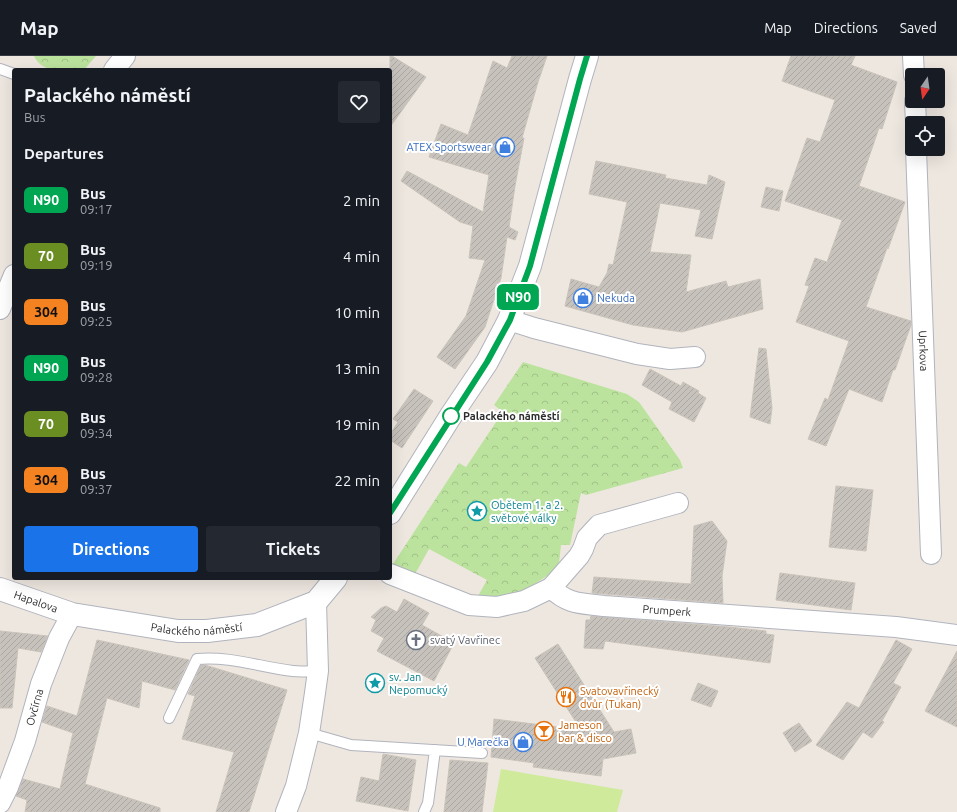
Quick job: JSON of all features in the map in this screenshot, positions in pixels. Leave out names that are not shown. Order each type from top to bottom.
[{"type":"street","points":[[116,68],[125,56]]},
{"type":"street","points":[[392,510],[487,362],[510,320],[530,266],[587,56]]},
{"type":"street","points":[[913,56],[914,68]]},
{"type":"street","name":"Uprkova","points":[[916,156],[932,554]]},
{"type":"street","points":[[6,304],[12,282]]},
{"type":"street","points":[[510,320],[534,328],[636,354],[670,359],[695,357]]},
{"type":"street","points":[[392,575],[470,604],[498,607],[524,601],[551,588],[579,556],[587,538],[599,526],[678,503]]},
{"type":"street","name":"Palackého náměstí","points":[[72,614],[178,631],[207,631],[257,625],[316,602],[334,580]]},
{"type":"street","name":"Prumperk","points":[[551,588],[561,597],[573,602],[604,606],[896,627],[957,635]]},
{"type":"street","name":"Hapalova","points":[[0,589],[72,614]]},
{"type":"street","points":[[286,812],[296,786],[308,733],[318,671],[316,602]]},
{"type":"street","name":"Ovčírna","points":[[0,803],[8,787],[56,645],[72,614]]},
{"type":"lane","points":[[0,69],[12,73]]},
{"type":"lane","points":[[169,718],[197,659],[226,659],[294,671],[318,671]]},
{"type":"lane","points":[[308,733],[351,746],[482,753]]},
{"type":"lane","points":[[424,812],[428,803],[435,750]]},
{"type":"green space","points":[[34,56],[96,56],[86,68],[47,68],[38,62]]},
{"type":"green space","points":[[523,362],[627,394],[639,402],[680,460],[683,468],[586,495],[581,493],[570,545],[561,545],[559,564],[550,574],[519,592],[500,597],[478,596],[487,580],[429,549],[414,576],[400,571],[393,564],[459,463],[466,467],[503,412],[494,405]]},
{"type":"green space","points":[[501,769],[623,790],[617,812],[493,812]]},
{"type":"building","points":[[390,56],[392,56],[426,77],[392,124],[392,68],[390,68]]},
{"type":"building","points":[[512,56],[547,56],[522,138],[524,138],[509,227],[518,232],[515,240],[507,237],[501,278],[485,327],[455,369],[437,357],[466,316],[485,260],[469,258],[473,226],[460,222],[401,181],[407,171],[483,212],[489,175],[429,157],[441,124],[468,135],[493,61],[507,68]]},
{"type":"building","points":[[791,56],[855,56],[851,65],[897,82],[882,129],[879,128],[859,186],[905,202],[866,307],[911,321],[911,325],[882,402],[849,389],[826,446],[808,439],[825,398],[828,400],[849,341],[796,322],[809,286],[805,285],[815,258],[827,262],[842,220],[785,201],[807,138],[820,142],[835,100],[782,81]]},
{"type":"building","points":[[596,161],[666,175],[665,178],[707,185],[709,175],[725,182],[712,239],[695,236],[701,210],[660,203],[650,252],[691,255],[686,292],[726,281],[728,287],[760,279],[763,309],[682,332],[633,325],[565,306],[571,279],[599,287],[607,273],[609,264],[613,265],[627,202],[589,194]]},
{"type":"building","points":[[766,187],[783,191],[779,211],[761,207]]},
{"type":"building","points":[[759,348],[766,349],[772,408],[770,424],[750,417]]},
{"type":"building","points":[[650,369],[681,386],[683,382],[699,391],[698,393],[706,398],[694,422],[669,409],[672,402],[642,385]]},
{"type":"building","points":[[414,389],[433,401],[402,448],[392,441],[392,432],[398,422],[393,419]]},
{"type":"building","points":[[836,486],[873,490],[866,551],[829,547]]},
{"type":"building","points":[[712,521],[727,541],[722,576],[723,603],[592,593],[594,577],[691,584],[694,526]]},
{"type":"building","points":[[780,573],[855,583],[851,610],[776,600]]},
{"type":"building","name":"svatý Vavřinec","points":[[404,599],[429,613],[422,625],[454,643],[434,681],[377,651],[384,638],[371,631],[376,620],[371,617],[381,608],[386,606],[397,612]]},
{"type":"building","points":[[591,616],[766,631],[766,634],[774,635],[770,663],[605,641],[603,649],[584,648],[586,620],[590,620]]},
{"type":"building","points":[[0,631],[48,636],[41,652],[18,648],[12,708],[0,708]]},
{"type":"building","points":[[97,640],[189,660],[175,690],[142,681],[139,708],[107,698],[85,784],[160,808],[160,812],[25,812],[27,800],[16,796],[23,779],[60,789],[73,733],[42,722],[47,706],[77,716]]},
{"type":"building","points":[[896,640],[912,649],[893,683],[901,687],[882,721],[884,722],[872,738],[863,732],[843,760],[816,745],[847,702],[859,708]]},
{"type":"building","points":[[558,644],[614,732],[631,729],[636,753],[603,759],[601,776],[533,767],[534,763],[491,757],[494,719],[581,730],[535,658]]},
{"type":"building","points":[[957,651],[957,727],[925,711]]},
{"type":"building","points":[[201,665],[287,690],[249,812],[216,812],[234,752],[182,739],[195,696],[188,694]]},
{"type":"building","points":[[698,683],[718,691],[711,707],[691,700]]},
{"type":"building","points":[[799,723],[812,741],[795,752],[783,733]]},
{"type":"building","points":[[383,754],[416,760],[408,811],[356,801],[361,777],[379,781]]},
{"type":"building","points":[[450,760],[488,763],[482,812],[444,812]]},
{"type":"bus line","name":"N90","points":[[392,510],[450,417],[487,362],[510,320],[530,266],[587,56]]},
{"type":"place","name":"ATEX Sportswear","points":[[505,147]]},
{"type":"place","name":"Nekuda","points":[[583,298]]},
{"type":"place","name":"Palackého náměstí","points":[[451,416]]},
{"type":"place","name":"Obětem 1. a 2. světové války","points":[[477,511]]},
{"type":"place","name":"svatý Vavřinec","points":[[416,640]]},
{"type":"place","name":"sv. Jan Nepomucký","points":[[375,683]]},
{"type":"place","name":"Svatovavřinecký dvůr (Tukan)","points":[[566,697]]},
{"type":"place","name":"Jameson bar & disco","points":[[544,731]]},
{"type":"place","name":"U Marečka","points":[[523,742]]}]
